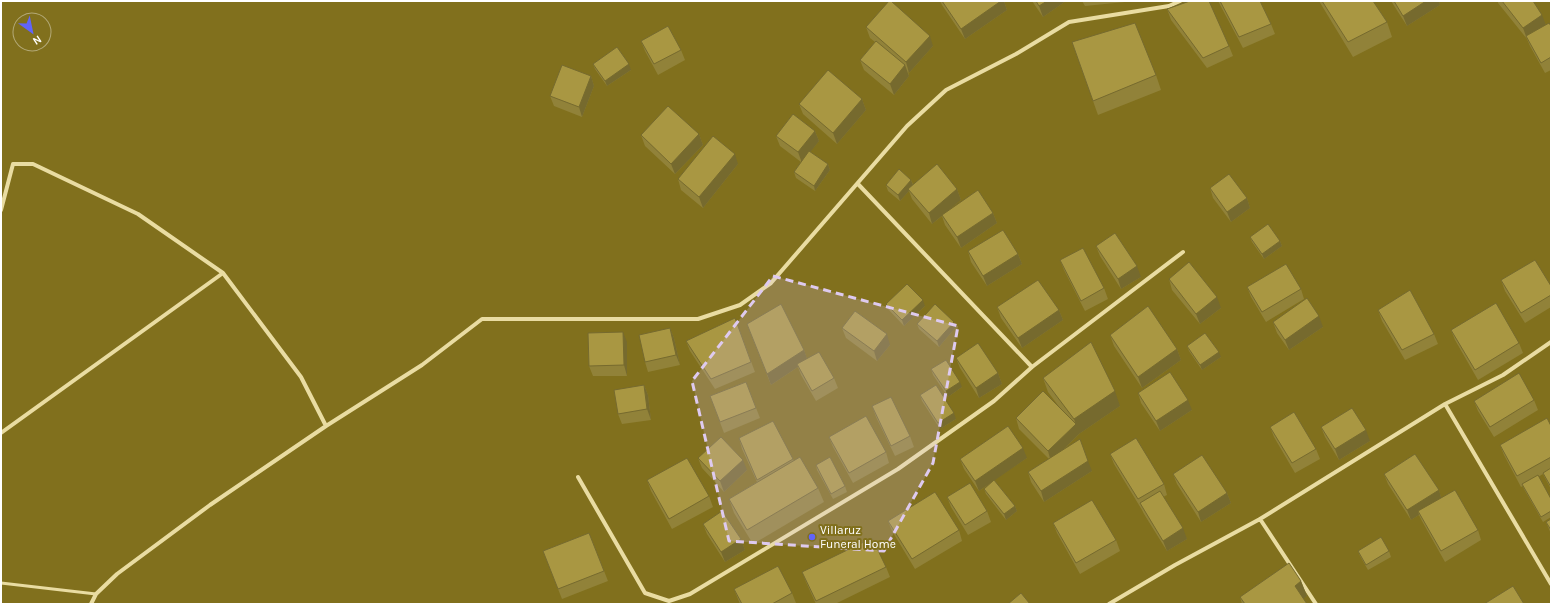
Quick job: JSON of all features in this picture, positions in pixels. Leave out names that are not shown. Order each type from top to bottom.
[{"type":"street","points":[[91,604],[96,594],[117,574],[210,505],[326,426],[422,365],[482,319],[698,319],[740,305],[771,283],[858,184],[906,126],[946,90],[1016,54],[1069,22],[1169,6],[1180,1]]},
{"type":"street","points":[[1,210],[13,164],[33,164],[138,214],[223,273],[301,377],[326,426]]},
{"type":"street","points":[[858,184],[1032,367]]},
{"type":"street","points":[[578,477],[645,593],[669,601],[690,594],[898,469],[994,401],[1032,367],[1182,252]]},
{"type":"street","points":[[1,433],[223,273]]},
{"type":"street","points":[[1109,604],[1175,565],[1260,519],[1445,404],[1503,375],[1551,342]]},
{"type":"street","points":[[1445,404],[1551,584]]},
{"type":"street","points":[[1260,519],[1316,604]]},
{"type":"lane","points":[[1,583],[96,594]]},
{"type":"highlighted area","points":[[773,276],[958,326],[933,463],[884,551],[729,541],[692,381]]},
{"type":"building","points":[[889,1],[891,1],[930,36],[906,62],[866,27]]},
{"type":"building","points":[[942,1],[1001,1],[961,29]]},
{"type":"building","points":[[1036,1],[1047,1],[1039,6]]},
{"type":"building","points":[[1190,1],[1209,1],[1229,46],[1203,58],[1167,9]]},
{"type":"building","points":[[1220,1],[1260,1],[1271,24],[1239,37]]},
{"type":"building","points":[[1322,1],[1373,1],[1387,22],[1348,42]]},
{"type":"building","points":[[1394,1],[1426,1],[1403,16]]},
{"type":"building","points":[[1502,1],[1533,1],[1542,15],[1523,28]]},
{"type":"building","points":[[1135,23],[1156,75],[1093,101],[1072,42]]},
{"type":"building","points":[[1549,23],[1551,26],[1551,57],[1541,63],[1526,36]]},
{"type":"building","points":[[668,26],[681,50],[654,64],[641,41]]},
{"type":"building","points":[[876,41],[905,65],[890,84],[860,60]]},
{"type":"building","points":[[617,47],[629,64],[605,81],[593,64]]},
{"type":"building","points":[[562,65],[591,76],[579,107],[550,96]]},
{"type":"building","points":[[828,70],[862,99],[833,133],[799,104]]},
{"type":"building","points":[[668,106],[699,134],[671,164],[641,135]]},
{"type":"building","points":[[793,114],[815,131],[798,152],[776,136]]},
{"type":"building","points":[[713,136],[735,154],[699,197],[678,179]]},
{"type":"building","points":[[809,151],[828,164],[814,186],[794,172]]},
{"type":"building","points":[[937,164],[957,189],[929,213],[908,189]]},
{"type":"building","points":[[899,169],[911,180],[898,195],[886,185]]},
{"type":"building","points":[[1229,174],[1247,198],[1227,212],[1210,188]]},
{"type":"building","points":[[978,190],[993,213],[957,237],[942,215]]},
{"type":"building","points":[[1268,224],[1280,241],[1262,254],[1250,237]]},
{"type":"building","points":[[1003,230],[1018,254],[983,276],[968,251]]},
{"type":"building","points":[[1115,233],[1137,266],[1118,279],[1096,246]]},
{"type":"building","points":[[1083,248],[1104,288],[1081,301],[1060,260]]},
{"type":"building","points":[[1535,260],[1551,286],[1551,295],[1521,313],[1501,280]]},
{"type":"building","points":[[1189,262],[1217,297],[1196,314],[1169,279]]},
{"type":"building","points":[[1286,264],[1301,289],[1262,312],[1247,287]]},
{"type":"building","points":[[1038,280],[1059,310],[1018,338],[997,307]]},
{"type":"building","points":[[907,284],[923,300],[902,320],[886,304]]},
{"type":"building","points":[[1410,290],[1434,334],[1402,350],[1378,310]]},
{"type":"building","points":[[1307,298],[1319,316],[1285,340],[1273,322]]},
{"type":"building","points":[[1496,303],[1519,343],[1475,370],[1451,330]]},
{"type":"building","points":[[781,304],[804,350],[767,374],[747,324]]},
{"type":"building","points":[[935,304],[954,322],[937,341],[917,324]]},
{"type":"building","points":[[1148,306],[1177,349],[1138,377],[1110,335]]},
{"type":"building","points":[[855,311],[887,334],[874,351],[842,328]]},
{"type":"building","points":[[735,318],[751,362],[711,379],[686,341]]},
{"type":"building","points":[[670,328],[676,355],[645,362],[639,335]]},
{"type":"building","points":[[623,332],[624,365],[589,366],[588,333]]},
{"type":"building","points":[[1205,333],[1219,352],[1200,365],[1187,346]]},
{"type":"building","points":[[1091,342],[1115,391],[1074,419],[1043,378]]},
{"type":"building","points":[[978,343],[998,373],[976,388],[956,358]]},
{"type":"building","points":[[819,352],[834,378],[812,391],[797,364]]},
{"type":"building","points":[[946,360],[960,382],[946,391],[931,369]]},
{"type":"building","points":[[1170,372],[1188,400],[1156,421],[1138,393]]},
{"type":"building","points":[[1519,373],[1534,400],[1490,427],[1474,401]]},
{"type":"building","points":[[746,382],[756,408],[720,422],[710,396]]},
{"type":"building","points":[[644,385],[647,409],[618,414],[614,390]]},
{"type":"building","points":[[936,385],[954,413],[938,423],[920,395]]},
{"type":"building","points":[[1043,391],[1076,424],[1048,451],[1016,418]]},
{"type":"building","points":[[891,397],[910,436],[891,446],[872,406]]},
{"type":"building","points":[[1352,408],[1366,430],[1335,449],[1321,427]]},
{"type":"building","points":[[1294,412],[1316,449],[1292,463],[1270,427]]},
{"type":"building","points":[[866,416],[886,452],[849,473],[829,437]]},
{"type":"building","points":[[1547,418],[1551,426],[1551,457],[1517,476],[1500,445]]},
{"type":"building","points":[[773,421],[793,459],[757,480],[739,438]]},
{"type":"building","points":[[1008,426],[1023,448],[975,481],[960,459]]},
{"type":"building","points":[[721,437],[743,460],[720,481],[698,458]]},
{"type":"building","points":[[1136,438],[1164,484],[1138,499],[1110,454]]},
{"type":"building","points":[[1080,439],[1088,461],[1041,491],[1028,472]]},
{"type":"building","points":[[1415,454],[1439,490],[1407,510],[1384,474]]},
{"type":"building","points":[[1202,455],[1227,493],[1198,512],[1173,474]]},
{"type":"building","points":[[800,457],[818,488],[747,530],[729,499]]},
{"type":"building","points":[[830,457],[845,486],[831,494],[816,465]]},
{"type":"building","points":[[687,458],[709,496],[669,519],[647,480]]},
{"type":"building","points":[[1551,468],[1551,487],[1543,473]]},
{"type":"building","points":[[1538,475],[1551,499],[1551,511],[1541,517],[1522,484]]},
{"type":"building","points":[[994,480],[1015,506],[1004,514],[984,489]]},
{"type":"building","points":[[970,483],[987,511],[965,525],[947,497]]},
{"type":"building","points":[[1455,490],[1478,530],[1441,551],[1418,511]]},
{"type":"building","points":[[1160,491],[1183,528],[1163,541],[1140,503]]},
{"type":"building","points":[[935,492],[959,530],[912,559],[888,521]]},
{"type":"building","points":[[1092,500],[1116,540],[1076,563],[1053,523]]},
{"type":"building","points":[[722,511],[741,539],[721,552],[703,524]]},
{"type":"building","points":[[1551,519],[1551,530],[1546,522]]},
{"type":"building","points":[[589,533],[604,571],[558,589],[543,551]]},
{"type":"building","points":[[1381,537],[1389,551],[1366,565],[1358,551]]},
{"type":"building","points":[[872,538],[886,567],[816,601],[802,572]]},
{"type":"building","points":[[1289,563],[1301,581],[1295,586],[1307,604],[1245,604],[1240,597]]},
{"type":"building","points":[[778,566],[792,593],[772,604],[742,604],[734,589]]},
{"type":"building","points":[[1513,586],[1524,604],[1484,604]]},
{"type":"building","points":[[1021,593],[1030,604],[1008,604]]},
{"type":"place","name":"Villaruz Funeral Home","points":[[812,537]]}]
